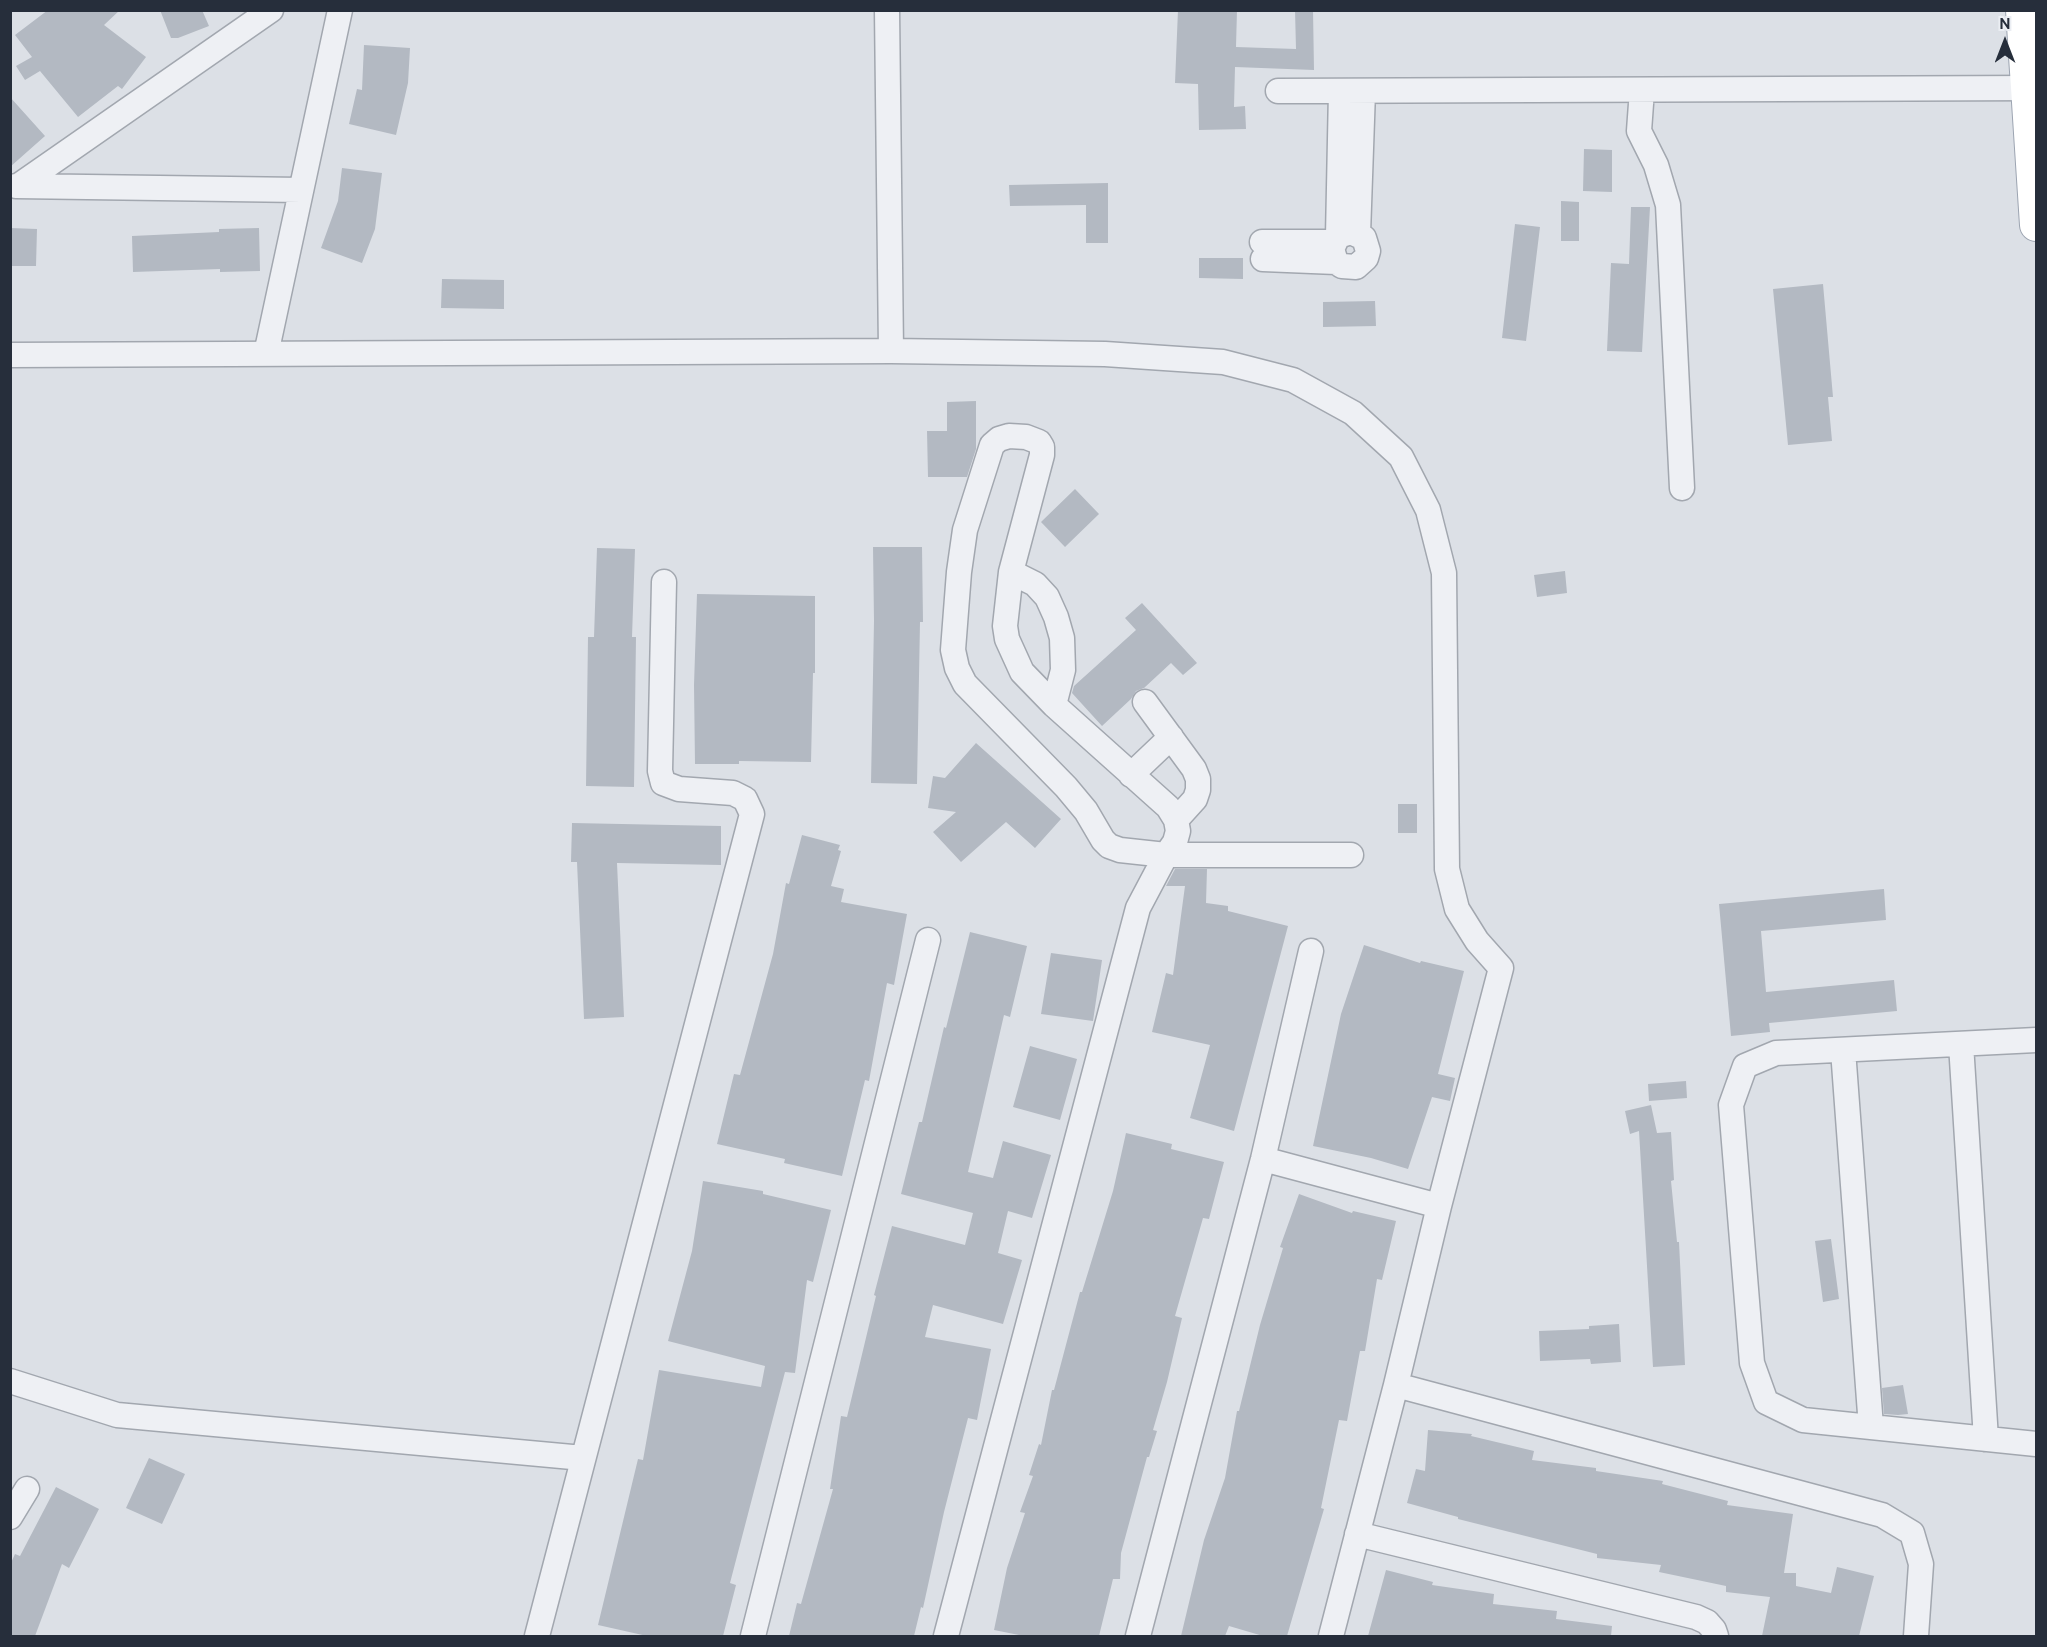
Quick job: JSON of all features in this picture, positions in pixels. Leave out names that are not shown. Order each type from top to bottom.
[{"type":"main road","points":[[2022,10],[2032,89],[2037,225]]},
{"type":"street","points":[[14,186],[271,10]]},
{"type":"street","points":[[266,354],[340,10]]},
{"type":"street","points":[[886,10],[891,351]]},
{"type":"street","points":[[1278,91],[2032,89]]},
{"type":"street","points":[[1642,90],[1639,131],[1656,165],[1668,205],[1682,488]]},
{"type":"street","points":[[1262,251],[1342,243],[1352,91]]},
{"type":"street","points":[[14,186],[301,190]]},
{"type":"street","points":[[10,355],[891,351],[1105,354],[1223,362],[1293,380],[1353,413],[1401,457],[1428,510],[1444,573],[1447,869],[1457,909],[1478,940],[1502,968],[1439,1206],[1396,1385],[1331,1636]]},
{"type":"street","points":[[946,1636],[1137,908],[1166,855],[1175,843],[1178,831],[1176,820],[1168,807],[1054,705],[1022,672],[1007,639],[1005,626],[1011,572],[1041,464],[1042,447],[1039,442],[1026,437],[999,438],[992,445],[965,530],[959,572],[954,651],[957,668],[965,684],[1066,787],[1086,811],[1109,846],[1120,850],[1166,855],[1351,855]]},
{"type":"street","points":[[1011,572],[1035,584],[1047,597],[1056,617],[1062,638],[1063,670],[1054,705]]},
{"type":"street","points":[[537,1636],[752,814],[745,799],[733,793],[679,789],[663,783],[660,771],[664,582]]},
{"type":"street","points":[[1145,702],[1194,769],[1198,779],[1195,799],[1176,820]]},
{"type":"street","points":[[1131,775],[1171,737]]},
{"type":"street","points":[[753,1636],[928,940]]},
{"type":"street","points":[[1138,1636],[1263,1159],[1311,951]]},
{"type":"street","points":[[2037,1040],[1776,1053],[1745,1066],[1731,1105],[1752,1363],[1766,1402],[1803,1420],[2037,1444]]},
{"type":"street","points":[[1961,1044],[1986,1439]]},
{"type":"street","points":[[1844,1050],[1870,1427]]},
{"type":"street","points":[[1263,1159],[1439,1206]]},
{"type":"street","points":[[10,1381],[117,1415],[583,1458]]},
{"type":"street","points":[[1396,1385],[1882,1515],[1912,1533],[1922,1564],[1916,1636]]},
{"type":"street","points":[[10,1517],[27,1489]]},
{"type":"street","points":[[1357,1534],[1696,1617],[1707,1622],[1716,1636]]},
{"type":"building","points":[[48,10],[120,10],[104,25],[146,57],[122,89],[118,86],[78,117],[40,71],[25,80],[16,66],[32,57],[15,35]]},
{"type":"building","points":[[160,10],[202,10],[209,26],[178,38],[171,38]]},
{"type":"building","points":[[1178,10],[1237,10],[1236,47],[1296,49],[1295,10],[1313,10],[1314,70],[1235,67],[1234,107],[1245,106],[1246,129],[1199,130],[1198,84],[1175,83]]},
{"type":"building","points":[[364,45],[410,48],[408,83],[396,135],[349,124],[357,89],[362,90]]},
{"type":"building","points":[[10,97],[45,136],[10,167]]},
{"type":"building","points":[[1584,149],[1612,150],[1612,192],[1583,191]]},
{"type":"building","points":[[342,168],[382,173],[375,229],[362,263],[321,248],[338,201]]},
{"type":"building","points":[[1108,183],[1108,243],[1086,243],[1086,205],[1010,206],[1009,185]]},
{"type":"building","points":[[1561,201],[1579,202],[1579,241],[1561,241]]},
{"type":"building","points":[[1631,207],[1650,207],[1642,352],[1607,351],[1611,263],[1629,264]]},
{"type":"building","points":[[1515,224],[1540,227],[1526,341],[1502,338]]},
{"type":"building","points":[[10,228],[37,229],[36,266],[10,266]]},
{"type":"building","points":[[259,228],[260,271],[220,272],[220,269],[133,272],[132,236]]},
{"type":"building","points":[[1199,258],[1243,258],[1243,279],[1199,278]]},
{"type":"building","points":[[442,279],[504,280],[504,309],[441,308]]},
{"type":"building","points":[[1823,284],[1833,397],[1828,397],[1832,441],[1788,445],[1773,289]]},
{"type":"building","points":[[1375,301],[1376,326],[1323,327],[1323,302]]},
{"type":"building","points":[[976,401],[976,449],[967,477],[928,477],[927,431],[947,431],[947,402]]},
{"type":"building","points":[[1075,489],[1099,514],[1065,547],[1041,522]]},
{"type":"building","points":[[873,547],[922,547],[923,622],[920,622],[917,784],[871,783]]},
{"type":"building","points":[[597,548],[635,549],[632,637],[636,637],[634,787],[586,786],[588,637],[594,637]]},
{"type":"building","points":[[1565,571],[1567,593],[1537,597],[1534,575]]},
{"type":"building","points":[[697,594],[815,596],[815,673],[813,673],[811,762],[739,761],[739,764],[695,764],[694,685]]},
{"type":"building","points":[[1142,603],[1197,663],[1183,675],[1171,663],[1144,688],[1136,691],[1131,699],[1102,726],[1072,693],[1074,686],[1136,630],[1125,618]]},
{"type":"building","points":[[976,743],[1061,819],[1035,848],[1006,822],[961,862],[933,832],[956,812],[928,808],[933,776],[945,778]]},
{"type":"building","points":[[1398,804],[1417,804],[1417,833],[1398,833]]},
{"type":"building","points":[[572,823],[721,826],[721,865],[617,863],[624,1017],[584,1019],[577,862],[571,862]]},
{"type":"building","points":[[802,835],[840,845],[838,850],[841,851],[831,886],[844,889],[841,902],[907,914],[894,985],[887,983],[869,1081],[865,1080],[842,1176],[784,1163],[785,1159],[717,1144],[734,1074],[740,1075],[773,954],[786,883],[789,884]]},
{"type":"building","points":[[1175,869],[1207,869],[1206,903],[1228,906],[1228,911],[1288,926],[1234,1131],[1190,1118],[1210,1045],[1152,1032],[1166,973],[1173,975],[1185,886],[1166,886]]},
{"type":"building","points":[[1884,889],[1886,920],[1761,931],[1766,992],[1894,980],[1897,1011],[1769,1023],[1770,1032],[1731,1036],[1719,904]]},
{"type":"building","points":[[970,932],[1027,946],[1010,1017],[1004,1015],[968,1172],[993,1178],[1003,1141],[1051,1155],[1032,1218],[1008,1211],[998,1253],[1022,1260],[1003,1324],[933,1305],[925,1337],[991,1349],[977,1420],[968,1418],[923,1608],[921,1607],[914,1636],[789,1636],[797,1603],[801,1604],[833,1489],[830,1489],[841,1416],[847,1417],[892,1226],[965,1245],[973,1213],[901,1194],[919,1122],[922,1122],[944,1027],[946,1028]]},
{"type":"building","points":[[1364,945],[1420,963],[1421,961],[1464,971],[1438,1074],[1455,1078],[1450,1101],[1432,1097],[1408,1169],[1371,1158],[1313,1146],[1341,1014]]},
{"type":"building","points":[[1051,953],[1102,960],[1093,1021],[1041,1014]]},
{"type":"building","points":[[1030,1046],[1077,1059],[1060,1120],[1013,1107]]},
{"type":"building","points":[[1686,1081],[1687,1098],[1649,1101],[1648,1084]]},
{"type":"building","points":[[1651,1105],[1657,1133],[1671,1132],[1674,1180],[1671,1181],[1677,1242],[1679,1242],[1685,1365],[1653,1367],[1639,1131],[1630,1134],[1625,1111]]},
{"type":"building","points":[[1126,1133],[1172,1144],[1171,1149],[1224,1162],[1209,1219],[1203,1218],[1175,1316],[1182,1318],[1153,1430],[1157,1431],[1149,1457],[1147,1457],[1121,1553],[1120,1579],[1113,1579],[1099,1636],[1024,1636],[994,1630],[1007,1568],[1025,1513],[1020,1512],[1033,1476],[1029,1475],[1039,1444],[1041,1445],[1052,1390],[1054,1390],[1080,1292],[1082,1292],[1113,1191]]},
{"type":"building","points":[[703,1181],[763,1191],[763,1194],[831,1210],[813,1282],[807,1280],[795,1373],[785,1372],[730,1583],[736,1585],[723,1636],[647,1636],[598,1625],[638,1459],[643,1460],[659,1370],[761,1387],[765,1366],[668,1341],[692,1251]]},
{"type":"building","points":[[1299,1194],[1352,1213],[1353,1211],[1396,1221],[1382,1280],[1377,1279],[1365,1351],[1360,1351],[1347,1421],[1339,1420],[1321,1508],[1324,1509],[1287,1636],[1263,1636],[1229,1626],[1225,1636],[1181,1636],[1204,1540],[1225,1478],[1237,1411],[1239,1411],[1260,1325],[1283,1248],[1280,1247]]},
{"type":"building","points":[[1831,1239],[1839,1299],[1823,1302],[1815,1241]]},
{"type":"building","points":[[1619,1324],[1621,1362],[1591,1364],[1590,1359],[1540,1361],[1539,1331],[1589,1329],[1589,1326]]},
{"type":"building","points":[[1903,1385],[1908,1414],[1884,1414],[1882,1388]]},
{"type":"building","points":[[1428,1430],[1472,1434],[1471,1436],[1534,1451],[1532,1460],[1596,1468],[1596,1471],[1663,1481],[1662,1484],[1728,1501],[1727,1505],[1793,1514],[1784,1573],[1796,1573],[1796,1586],[1831,1593],[1837,1567],[1874,1576],[1859,1636],[1762,1636],[1770,1597],[1726,1592],[1726,1586],[1659,1572],[1661,1565],[1597,1558],[1597,1554],[1458,1519],[1458,1517],[1407,1503],[1416,1469],[1425,1471]]},
{"type":"building","points":[[149,1458],[185,1474],[162,1524],[126,1508]]},
{"type":"building","points":[[56,1487],[99,1509],[69,1568],[62,1564],[35,1636],[10,1636],[10,1565],[15,1554],[20,1556]]},
{"type":"building","points":[[1386,1570],[1433,1582],[1432,1585],[1494,1594],[1493,1604],[1557,1611],[1556,1619],[1612,1626],[1611,1636],[1368,1636]]}]
